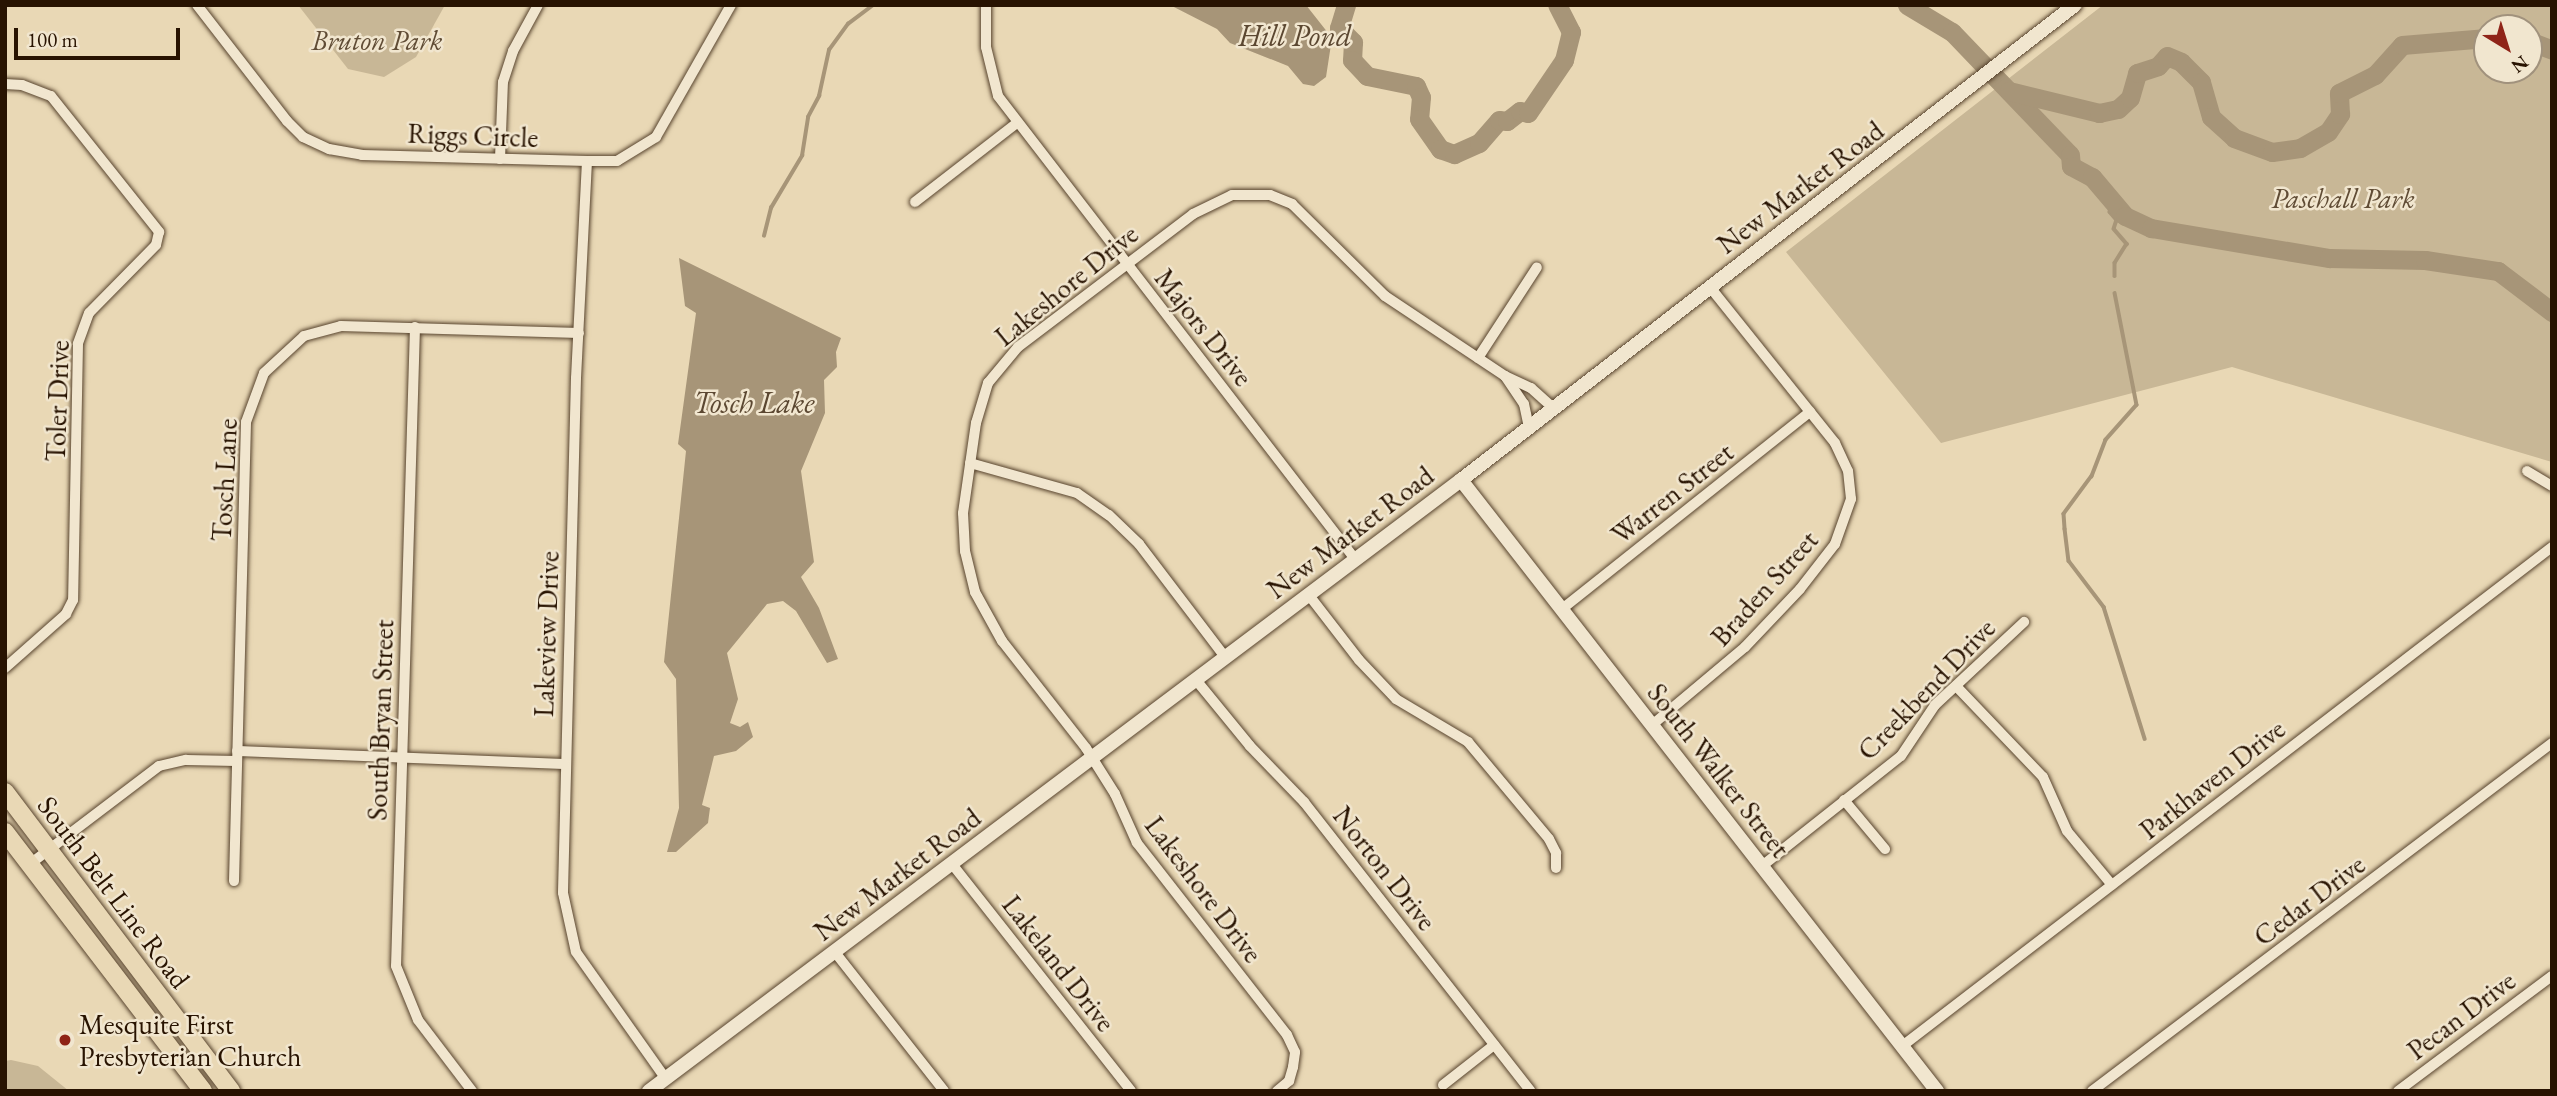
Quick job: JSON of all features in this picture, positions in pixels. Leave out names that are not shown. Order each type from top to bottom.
[{"type":"main road","name":"South Belt Line Road","points":[[5,792],[231,1091]]},
{"type":"main road","name":"South Belt Line Road","points":[[5,832],[203,1091]]},
{"type":"main road","points":[[137,1005],[156,990]]},
{"type":"main road","points":[[184,1066],[202,1052]]},
{"type":"street","name":"Riggs Circle","points":[[197,5],[303,137],[362,155],[587,161],[617,161],[656,136],[731,5]]},
{"type":"street","points":[[500,159],[503,82],[538,5]]},
{"type":"street","name":"Majors Drive","points":[[986,5],[992,76],[998,96],[1355,559]]},
{"type":"street","name":"New Market Road","points":[[649,1091],[1530,428],[2075,5]]},
{"type":"street","name":"Toler Drive","points":[[5,84],[22,85],[51,96],[159,232],[156,245],[89,313],[79,344],[73,600],[66,614],[5,668]]},
{"type":"street","points":[[915,202],[1017,123]]},
{"type":"street","name":"Lakeview Drive","points":[[587,161],[565,764],[567,924],[587,970],[666,1079]]},
{"type":"street","name":"Lakeshore Drive","points":[[1277,1091],[1289,1081],[1293,1067],[1295,1052],[1287,1035],[1137,843],[1115,794],[1091,758],[1002,642],[975,592],[965,551],[963,513],[970,463],[988,383],[1018,347],[1126,263],[1212,203],[1232,195],[1270,195],[1292,204],[1385,296],[1505,376],[1531,388],[1554,409]]},
{"type":"street","points":[[1478,358],[1537,267]]},
{"type":"street","name":"Braden Street","points":[[1653,725],[1745,647],[1836,544],[1851,499],[1848,471],[1835,443],[1710,287]]},
{"type":"street","name":"Tosch Lane","points":[[234,881],[246,422],[256,388],[278,357],[304,335],[341,326],[579,333]]},
{"type":"street","name":"South Bryan Street","points":[[415,327],[396,966],[418,1020],[472,1091]]},
{"type":"street","name":"Lakeshore Drive","points":[[1505,376],[1524,404],[1530,428]]},
{"type":"street","name":"Warren Street","points":[[1562,609],[1810,412]]},
{"type":"street","points":[[970,463],[1077,493],[1109,515],[1139,544],[1225,657]]},
{"type":"street","points":[[2527,471],[2552,486]]},
{"type":"street","name":"South Walker Street","points":[[1461,480],[1937,1091]]},
{"type":"street","name":"Parkhaven Drive","points":[[1901,1047],[2552,547]]},
{"type":"street","points":[[1308,594],[1359,660],[1396,699],[1468,742],[1549,839],[1556,853],[1556,868]]},
{"type":"street","name":"Creekbend Drive","points":[[1762,866],[1901,756],[1935,705],[2024,622]]},
{"type":"street","name":"Norton Drive","points":[[1196,680],[1250,746],[1304,802],[1531,1091]]},
{"type":"street","points":[[1956,686],[2043,776],[2067,831],[2112,885]]},
{"type":"street","name":"Cedar Drive","points":[[2092,1091],[2552,743]]},
{"type":"street","points":[[30,864],[159,766],[186,760],[291,750],[402,761],[565,764]]},
{"type":"street","points":[[1844,800],[1885,849]]},
{"type":"street","name":"Lakeland Drive","points":[[952,864],[1131,1091]]},
{"type":"street","points":[[834,951],[944,1091]]},
{"type":"street","name":"Pecan Drive","points":[[2398,1091],[2552,976]]},
{"type":"street","points":[[1443,1085],[1494,1045]]},
{"type":"green space","name":"Bruton Park","points":[[298,5],[445,5],[416,57],[384,77],[348,69]]},
{"type":"green space","name":"Paschall Park","points":[[2103,5],[2552,5],[2552,462],[2232,367],[1941,443],[1786,252]]},
{"type":"green space","points":[[5,1061],[38,1066],[69,1091],[5,1091]]},
{"type":"water","name":"Hill Pond","points":[[1170,5],[1306,5],[1332,38],[1326,77],[1314,86],[1303,84],[1288,66],[1230,43],[1217,29]]},
{"type":"water","name":"Tosch Lake","points":[[679,258],[841,338],[836,352],[837,367],[824,380],[825,413],[801,471],[814,562],[801,577],[819,608],[838,659],[827,663],[796,611],[783,601],[767,604],[727,653],[738,699],[730,723],[740,727],[748,722],[753,737],[736,751],[714,756],[702,805],[710,808],[708,823],[676,852],[667,852],[679,808],[676,679],[664,662],[686,451],[678,444],[696,313],[685,306]]},
{"type":"waterway","points":[[764,236],[771,208],[802,156],[808,117],[819,96],[829,50],[848,24],[873,5]]},
{"type":"waterway","points":[[1346,5],[1339,28],[1353,42],[1352,60],[1367,76],[1416,86],[1421,97],[1419,119],[1440,149],[1454,154],[1479,143],[1499,120],[1507,121],[1520,111],[1528,113],[1564,60],[1571,32],[1557,5]]},
{"type":"waterway","points":[[1907,5],[1952,32],[2070,155],[2071,166],[2092,177],[2125,216],[2151,228],[2329,258],[2425,260],[2498,271],[2552,312]]},
{"type":"waterway","points":[[2009,91],[2099,113],[2118,109],[2130,98],[2137,73],[2158,66],[2167,56],[2181,62],[2201,82],[2211,117],[2234,138],[2272,152],[2300,148],[2328,132],[2340,114],[2339,93],[2375,75],[2402,45],[2473,39]]},
{"type":"waterway","points":[[2543,46],[2552,50]]},
{"type":"waterway","points":[[2112,200],[2110,212],[2117,220],[2114,229],[2127,244],[2115,263],[2115,276]]},
{"type":"waterway","points":[[2115,293],[2137,405],[2106,440],[2092,476],[2064,514],[2065,529],[2069,561],[2104,607],[2145,739]]},
{"type":"place","name":"Mesquite First Presbyterian Church","points":[[65,1040]]}]
